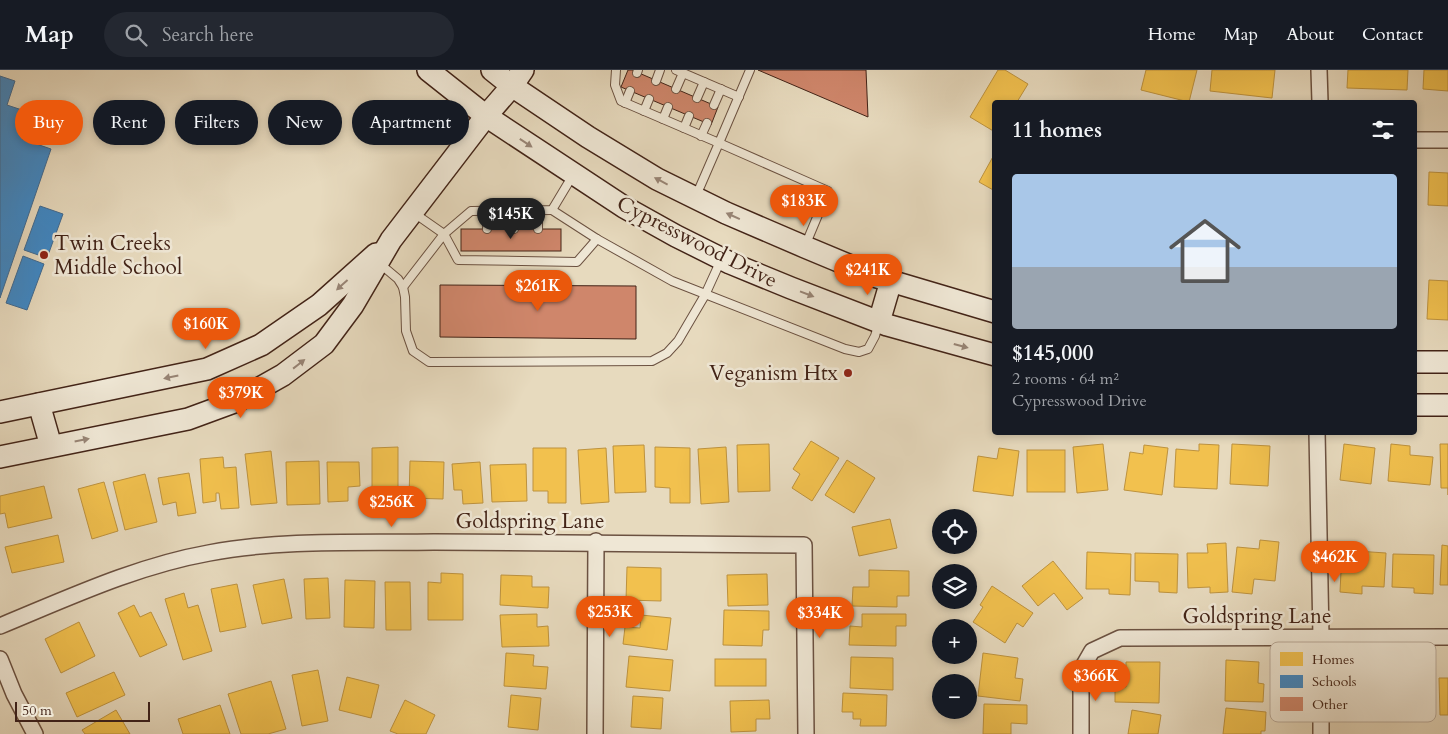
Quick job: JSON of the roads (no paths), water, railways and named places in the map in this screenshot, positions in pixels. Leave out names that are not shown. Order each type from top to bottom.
[{"type":"main road","name":"Cypresswood Drive","points":[[428,70],[486,116],[573,174],[676,236],[791,288],[879,322],[992,354]]},
{"type":"main road","name":"Cypresswood Drive","points":[[492,70],[518,78],[588,137],[657,179],[726,213],[891,281],[992,311]]},
{"type":"main road","points":[[0,457],[188,419],[237,401],[284,376],[324,344],[353,305],[391,240],[486,116],[518,78]]},
{"type":"main road","points":[[0,412],[206,369],[261,346],[319,305],[391,240]]},
{"type":"main road","points":[[879,322],[891,281]]},
{"type":"main road","points":[[1417,362],[1448,362]]},
{"type":"main road","points":[[39,404],[51,446]]},
{"type":"main road","points":[[1417,405],[1448,405]]},
{"type":"street","points":[[1320,70],[1320,100]]},
{"type":"street","points":[[1417,140],[1448,140]]},
{"type":"street","points":[[1317,435],[1321,642]]},
{"type":"street","points":[[595,734],[596,541]]},
{"type":"street","name":"Goldspring Lane","points":[[0,626],[138,570],[208,553],[260,546],[310,543],[596,541],[804,545],[806,734]]},
{"type":"street","name":"Goldspring Lane","points":[[1081,734],[1081,670],[1092,651],[1120,638],[1448,637]]},
{"type":"street","points":[[0,659],[14,694],[35,734]]},
{"type":"lane","points":[[616,70],[615,85],[621,101],[828,191],[805,247]]},
{"type":"lane","points":[[656,81],[660,70]]},
{"type":"lane","points":[[695,198],[750,70]]},
{"type":"lane","points":[[676,89],[679,72],[739,97]]},
{"type":"lane","points":[[697,98],[704,82]]},
{"type":"lane","points":[[714,105],[721,89]]},
{"type":"lane","points":[[625,103],[630,91]]},
{"type":"lane","points":[[644,111],[649,99]]},
{"type":"lane","points":[[663,119],[668,107]]},
{"type":"lane","points":[[684,128],[689,116]]},
{"type":"lane","points":[[701,136],[706,123]]},
{"type":"lane","points":[[552,210],[573,174]]},
{"type":"lane","points":[[514,210],[514,229]]},
{"type":"lane","points":[[538,210],[538,229]]},
{"type":"lane","points":[[403,287],[444,234],[471,211],[552,210],[597,239],[672,281],[845,349],[859,352],[868,349],[875,336],[879,322]]},
{"type":"lane","points":[[487,229],[488,211]]},
{"type":"lane","points":[[413,212],[444,234],[458,260],[576,262],[597,239]]},
{"type":"lane","points":[[486,251],[486,260]]},
{"type":"lane","points":[[514,251],[514,260]]},
{"type":"lane","points":[[537,251],[537,261]]},
{"type":"lane","points":[[378,262],[398,279],[403,287],[406,331],[413,350],[430,362],[652,361],[666,353],[678,341],[705,295],[722,258]]},
{"type":"place","name":"Twin Creeks Middle School","points":[[44,255]]},
{"type":"place","name":"Veganism Htx","points":[[848,373]]}]
